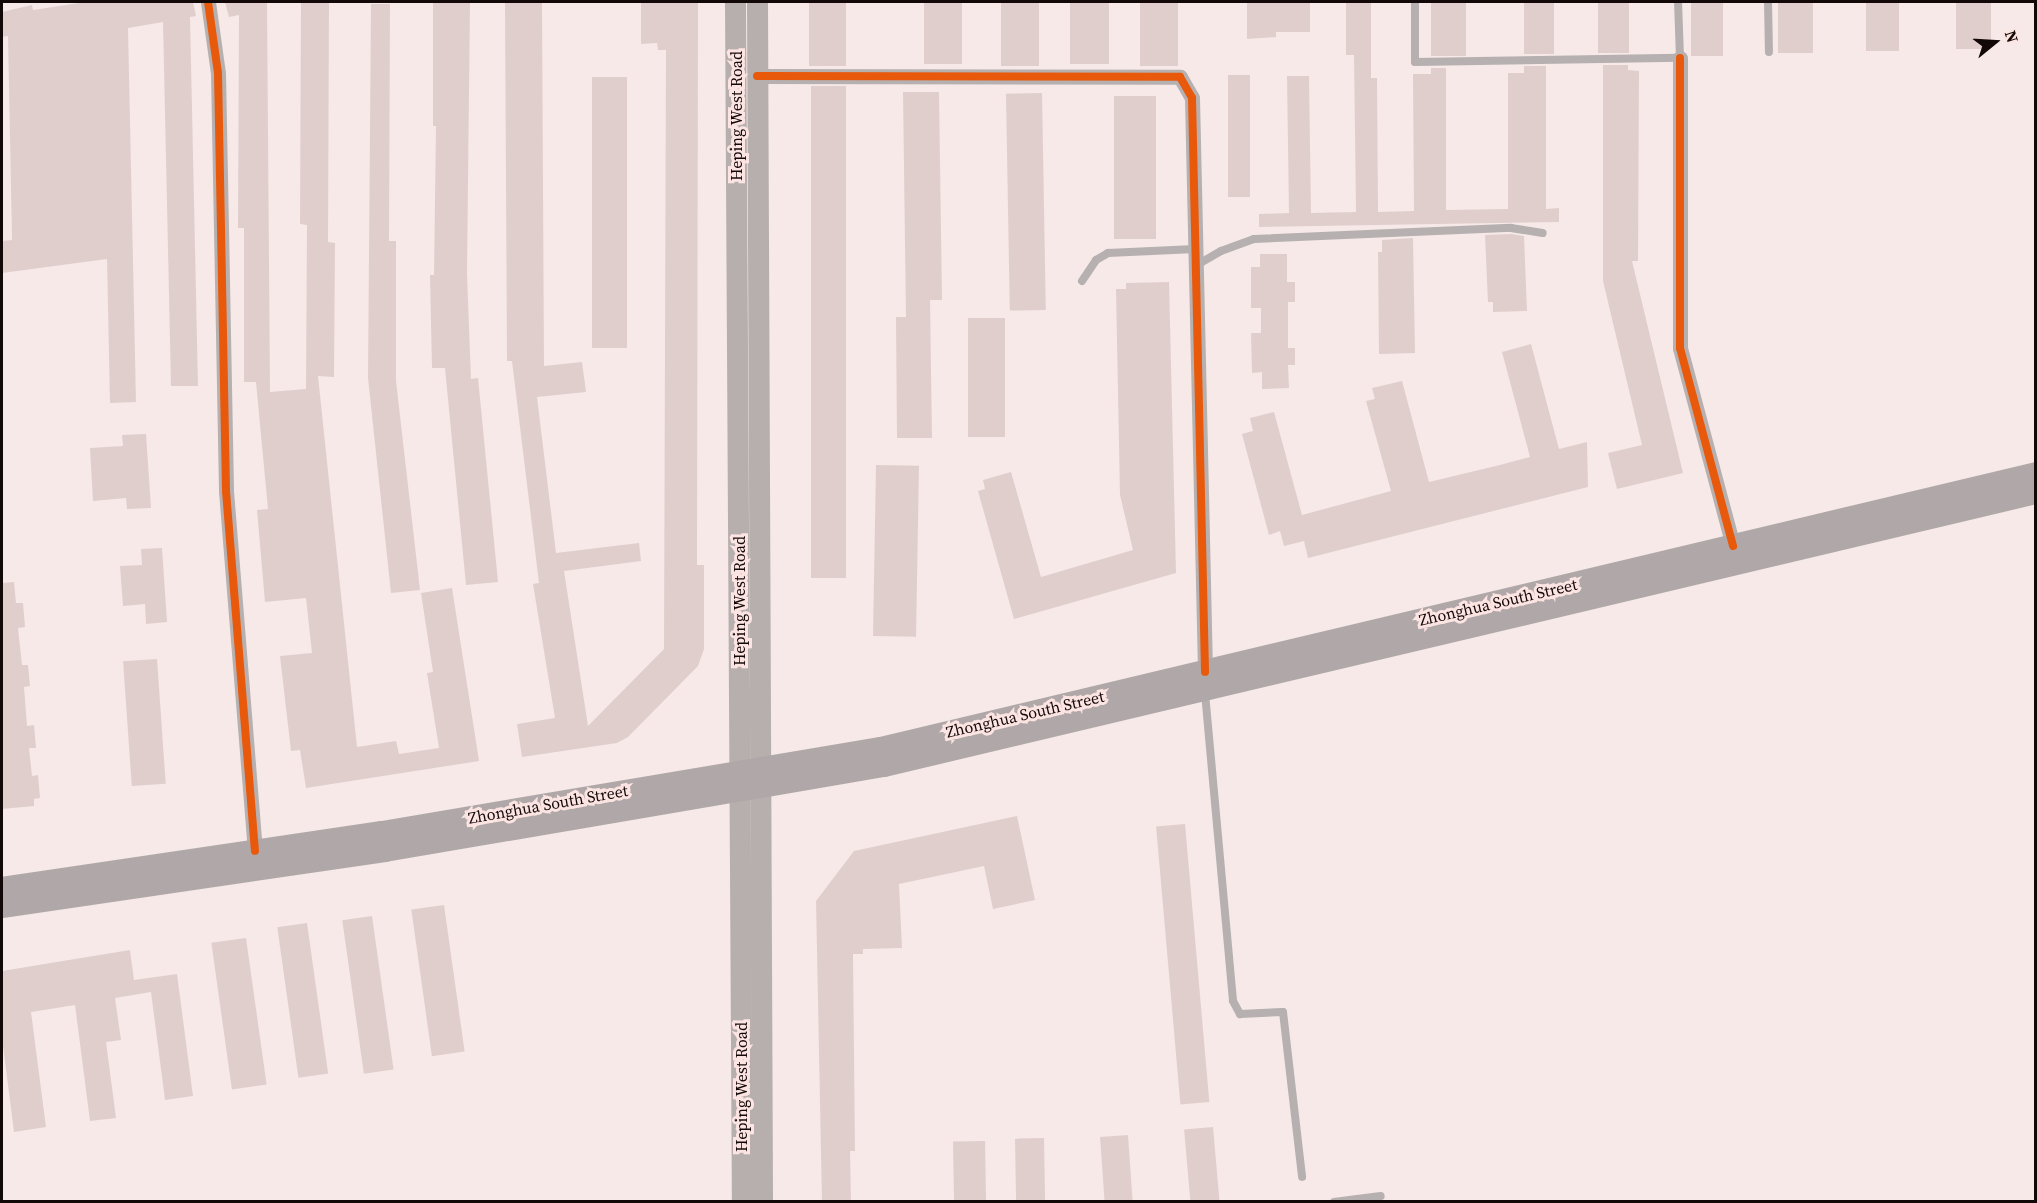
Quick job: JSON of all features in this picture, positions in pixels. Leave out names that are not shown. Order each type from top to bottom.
[{"type":"main road","name":"Heping West Road","points":[[735,2],[750,779],[762,1202]]},
{"type":"main road","name":"Heping West Road","points":[[742,1202],[750,779],[757,2]]},
{"type":"main road","name":"Zhonghua South Street","points":[[2,888],[750,779],[884,766],[1733,546],[2036,473]]},
{"type":"main road","name":"Zhonghua South Street","points":[[1205,682],[2036,493]]},
{"type":"main road","name":"Zhonghua South Street","points":[[2,907],[385,851],[750,779]]},
{"type":"street","points":[[208,2],[218,73],[226,491],[255,850]]},
{"type":"street","points":[[1680,58],[1680,348],[1733,546]]},
{"type":"street","points":[[757,76],[1180,77],[1192,98],[1205,682]]},
{"type":"lane","points":[[1415,2],[1415,62],[1680,58],[1678,2]]},
{"type":"lane","points":[[1768,2],[1769,52]]},
{"type":"lane","points":[[1196,266],[1221,251],[1254,239],[1511,228],[1544,233]]},
{"type":"lane","points":[[1082,281],[1096,260],[1107,253],[1195,249]]},
{"type":"lane","points":[[1205,682],[1233,1001],[1240,1014],[1282,1012],[1302,1177]]},
{"type":"lane","points":[[1334,1202],[1381,1196]]},
{"type":"building","points":[[86,2],[193,2],[196,16],[190,17],[198,386],[171,386],[163,22],[128,28],[136,402],[110,403],[107,259],[2,273],[2,241],[12,240],[8,36],[2,37],[2,12],[32,5],[33,10]]},
{"type":"building","points":[[225,2],[267,2],[270,392],[306,389],[307,225],[300,224],[301,2],[329,2],[328,242],[335,243],[334,377],[318,376],[357,747],[396,741],[399,754],[439,748],[427,673],[433,672],[421,593],[452,588],[479,761],[306,788],[300,750],[291,751],[280,656],[312,653],[306,598],[265,602],[257,510],[268,509],[256,382],[244,382],[244,228],[238,228],[239,15],[229,17]]},
{"type":"building","points":[[433,2],[470,2],[467,274],[471,379],[478,378],[498,582],[466,585],[445,368],[432,368],[430,275],[434,275],[436,126],[433,126]]},
{"type":"building","points":[[505,2],[542,2],[544,366],[582,362],[586,392],[537,397],[556,553],[639,543],[641,561],[564,571],[588,726],[664,649],[666,50],[658,50],[657,43],[641,44],[641,2],[698,2],[697,565],[704,565],[704,649],[698,666],[628,737],[617,743],[522,757],[517,724],[555,718],[533,584],[539,583],[512,361],[507,361]]},
{"type":"building","points":[[809,2],[846,2],[846,66],[809,66]]},
{"type":"building","points":[[924,2],[962,2],[962,64],[924,64]]},
{"type":"building","points":[[1001,2],[1039,2],[1039,66],[1001,66]]},
{"type":"building","points":[[1070,2],[1109,2],[1109,64],[1070,64]]},
{"type":"building","points":[[1140,2],[1178,2],[1178,66],[1140,66]]},
{"type":"building","points":[[1247,2],[1310,2],[1310,32],[1276,32],[1276,37],[1247,39]]},
{"type":"building","points":[[1346,2],[1371,2],[1371,78],[1377,78],[1378,212],[1414,211],[1413,74],[1431,74],[1431,68],[1446,68],[1446,210],[1508,209],[1508,73],[1524,73],[1524,66],[1546,66],[1546,209],[1559,208],[1559,222],[1259,227],[1259,214],[1289,213],[1287,76],[1309,76],[1311,213],[1356,212],[1354,55],[1346,55]]},
{"type":"building","points":[[1431,2],[1466,2],[1466,56],[1431,56]]},
{"type":"building","points":[[1524,2],[1554,2],[1554,54],[1524,54]]},
{"type":"building","points":[[1598,2],[1629,2],[1629,53],[1598,53]]},
{"type":"building","points":[[1691,2],[1723,2],[1723,56],[1691,56]]},
{"type":"building","points":[[1778,2],[1813,2],[1813,53],[1778,53]]},
{"type":"building","points":[[1866,2],[1899,2],[1899,51],[1866,51]]},
{"type":"building","points":[[1956,2],[1991,2],[1991,49],[1956,49]]},
{"type":"building","points":[[371,4],[390,4],[389,241],[396,241],[396,381],[420,590],[391,593],[368,378]]},
{"type":"building","points":[[1603,65],[1628,65],[1628,70],[1639,71],[1638,261],[1632,261],[1683,473],[1617,489],[1608,453],[1642,445],[1603,281]]},
{"type":"building","points":[[1228,75],[1250,75],[1250,197],[1228,197]]},
{"type":"building","points":[[592,77],[627,77],[627,348],[592,348]]},
{"type":"building","points":[[811,86],[846,86],[846,578],[811,578]]},
{"type":"building","points":[[903,92],[939,92],[942,300],[930,300],[932,438],[897,438],[896,317],[906,317]]},
{"type":"building","points":[[1042,93],[1046,310],[1010,311],[1006,94]]},
{"type":"building","points":[[1114,96],[1156,96],[1156,239],[1114,239]]},
{"type":"building","points":[[1485,235],[1524,236],[1527,311],[1493,312],[1493,302],[1488,302]]},
{"type":"building","points":[[1413,238],[1415,353],[1379,354],[1378,252],[1382,252],[1382,240]]},
{"type":"building","points":[[1260,254],[1287,254],[1287,282],[1295,282],[1295,302],[1288,302],[1288,348],[1295,348],[1295,365],[1288,365],[1289,388],[1262,389],[1262,372],[1252,373],[1251,333],[1261,333],[1261,308],[1251,308],[1251,267],[1260,267]]},
{"type":"building","points":[[1169,282],[1176,573],[1014,619],[978,491],[985,489],[983,480],[1011,472],[1041,577],[1133,550],[1120,495],[1116,289],[1126,289],[1126,283]]},
{"type":"building","points":[[968,318],[1005,318],[1005,437],[968,437]]},
{"type":"building","points":[[1531,344],[1559,449],[1587,442],[1588,487],[1308,558],[1304,541],[1284,546],[1280,531],[1269,535],[1242,434],[1253,431],[1250,418],[1274,412],[1302,515],[1391,491],[1366,401],[1375,399],[1372,388],[1402,381],[1429,482],[1500,465],[1530,457],[1502,352]]},
{"type":"building","points":[[146,434],[151,508],[127,509],[126,498],[93,501],[90,448],[123,446],[122,435]]},
{"type":"building","points":[[876,465],[919,466],[916,637],[873,636]]},
{"type":"building","points":[[162,548],[167,622],[146,624],[145,604],[123,606],[120,566],[142,565],[141,549]]},
{"type":"building","points":[[14,582],[16,603],[23,603],[25,627],[18,628],[22,665],[28,665],[30,686],[24,687],[27,726],[34,725],[36,748],[29,748],[32,776],[38,775],[40,798],[34,799],[34,806],[2,809],[2,583]]},
{"type":"building","points":[[157,659],[166,784],[132,786],[123,661]]},
{"type":"building","points":[[1017,816],[1035,900],[993,909],[984,866],[899,884],[902,948],[863,949],[863,954],[853,954],[855,1151],[850,1151],[851,1202],[822,1202],[816,901],[854,851]]},
{"type":"building","points":[[1185,824],[1209,1102],[1180,1104],[1156,827]]},
{"type":"building","points":[[444,905],[465,1052],[432,1056],[411,910]]},
{"type":"building","points":[[372,916],[394,1069],[364,1074],[342,920]]},
{"type":"building","points":[[307,923],[328,1074],[298,1078],[277,927]]},
{"type":"building","points":[[246,938],[267,1085],[232,1089],[211,943]]},
{"type":"building","points":[[130,950],[134,980],[177,974],[193,1096],[165,1100],[151,992],[115,998],[121,1040],[106,1042],[116,1118],[90,1121],[75,1005],[31,1012],[46,1127],[14,1132],[2,1038],[2,971]]},
{"type":"building","points":[[1213,1127],[1220,1202],[1190,1202],[1184,1130]]},
{"type":"building","points":[[1128,1135],[1133,1202],[1105,1202],[1100,1137]]},
{"type":"building","points":[[1044,1138],[1045,1202],[1016,1202],[1015,1139]]},
{"type":"building","points":[[985,1141],[986,1202],[954,1202],[953,1142]]},
{"type":"cycle path","points":[[208,2],[218,73],[226,491],[255,851]]},
{"type":"cycle path","points":[[1680,58],[1680,348],[1733,546]]},
{"type":"cycle path","points":[[757,76],[1180,77],[1192,98],[1205,672]]}]
